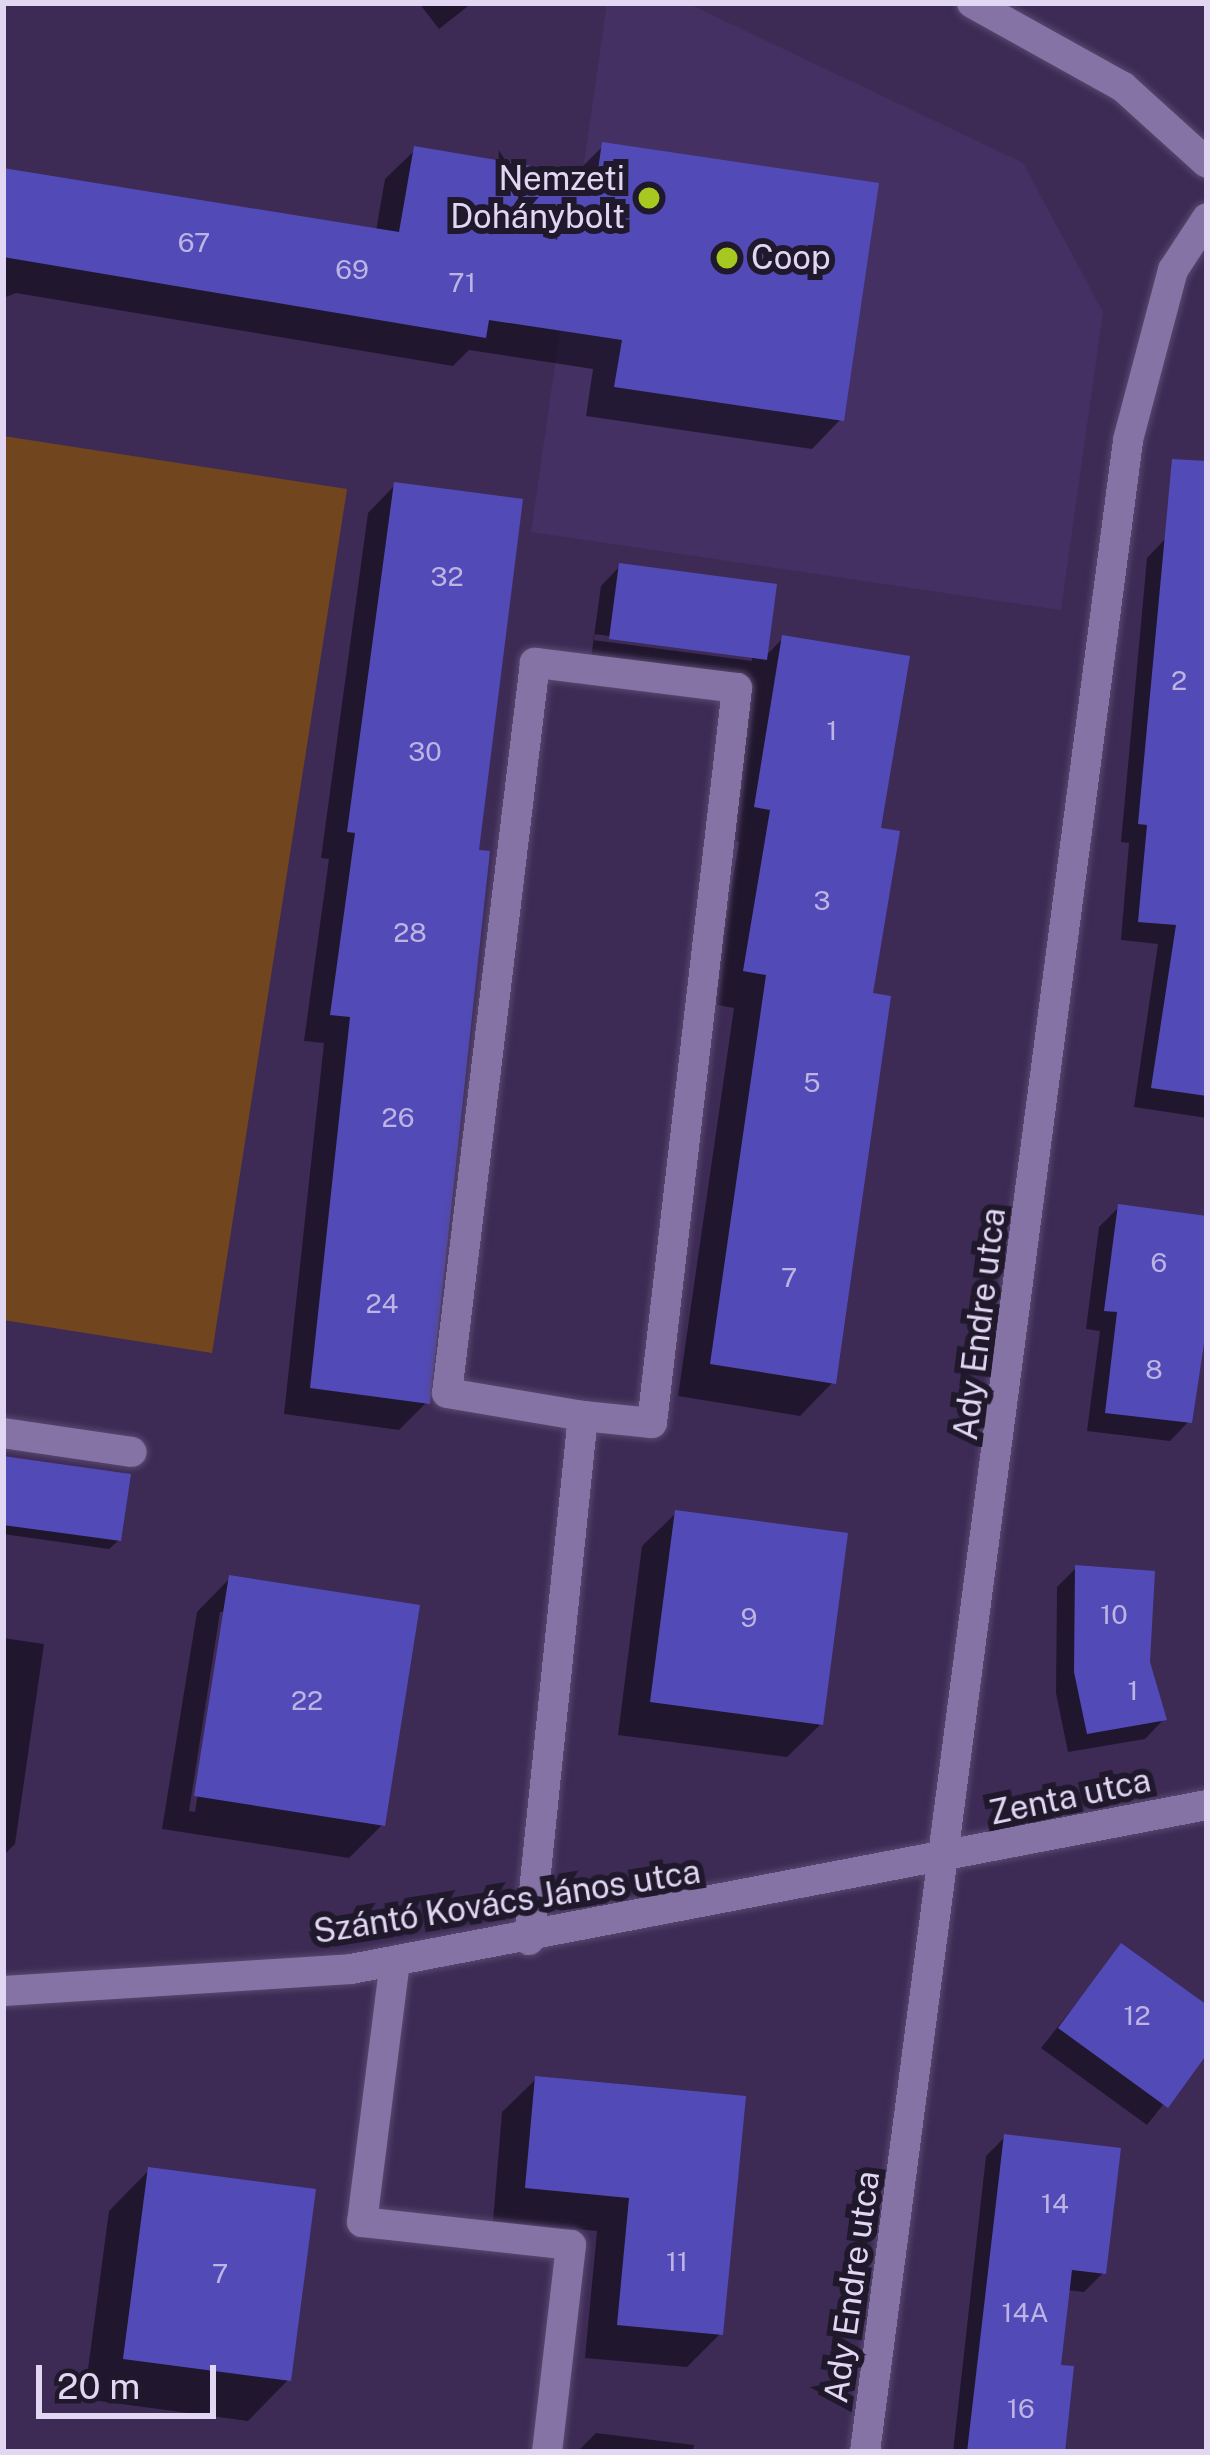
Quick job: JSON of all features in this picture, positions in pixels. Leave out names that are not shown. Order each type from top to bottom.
[{"type":"street","points":[[972,3],[1108,77],[1200,146]]},
{"type":"street","name":"Ady Endre utca","points":[[865,2452],[948,1861],[1128,440],[1173,270],[1207,218]]},
{"type":"street","points":[[535,663],[736,688],[652,1423],[583,1416],[446,1393],[535,663]]},
{"type":"street","points":[[529,1940],[583,1416]]},
{"type":"street","points":[[3,1433],[132,1452]]},
{"type":"street","name":"Zenta utca","points":[[948,1861],[1207,1805]]},
{"type":"street","name":"Szántó Kovács János utca","points":[[3,1991],[395,1961],[948,1861]]},
{"type":"street","points":[[395,1961],[362,2222],[571,2245],[548,2452]]},
{"type":"shaded area","points":[[607,3],[687,3],[1023,163],[1103,312],[1061,610],[531,532]]},
{"type":"shaded area","points":[[3,436],[347,489],[212,1353],[3,1320]]},
{"type":"building","points":[[602,142],[879,183],[844,421],[614,387],[622,340],[489,320],[486,338],[3,257],[3,168],[399,232],[414,146],[597,177]]},
{"type":"building","points":[[1172,459],[1207,461],[1207,1096],[1151,1088],[1176,925],[1138,922],[1147,825],[1138,824]]},
{"type":"building","points":[[394,482],[523,499],[479,850],[490,851],[430,1404],[310,1388],[350,1017],[330,1015],[355,833],[347,832]]},
{"type":"building","points":[[619,563],[777,584],[767,660],[609,639]]},
{"type":"building","points":[[782,635],[910,656],[881,828],[900,831],[873,993],[891,996],[836,1384],[710,1364],[766,975],[743,971],[770,810],[754,807]]},
{"type":"building","points":[[1118,1204],[1207,1216],[1207,1324],[1192,1423],[1105,1413],[1117,1312],[1104,1311]]},
{"type":"building","points":[[3,1456],[131,1474],[121,1541],[3,1525]]},
{"type":"building","points":[[675,1510],[848,1533],[823,1725],[650,1702]]},
{"type":"building","points":[[1075,1565],[1155,1571],[1150,1662],[1167,1720],[1087,1734],[1074,1672]]},
{"type":"building","points":[[229,1575],[420,1605],[385,1826],[194,1796]]},
{"type":"building","points":[[1121,1943],[1207,2005],[1207,2054],[1168,2108],[1058,2028]]},
{"type":"building","points":[[535,2076],[746,2096],[723,2335],[617,2325],[629,2198],[525,2188]]},
{"type":"building","points":[[1004,2134],[1121,2148],[1106,2274],[1072,2270],[1061,2365],[1074,2366],[1065,2452],[967,2452]]},
{"type":"building","points":[[148,2167],[316,2189],[291,2381],[123,2359]]},
{"type":"place","name":"Nemzeti Dohánybolt","points":[[649,198]]},
{"type":"place","name":"Coop","points":[[727,258]]}]
